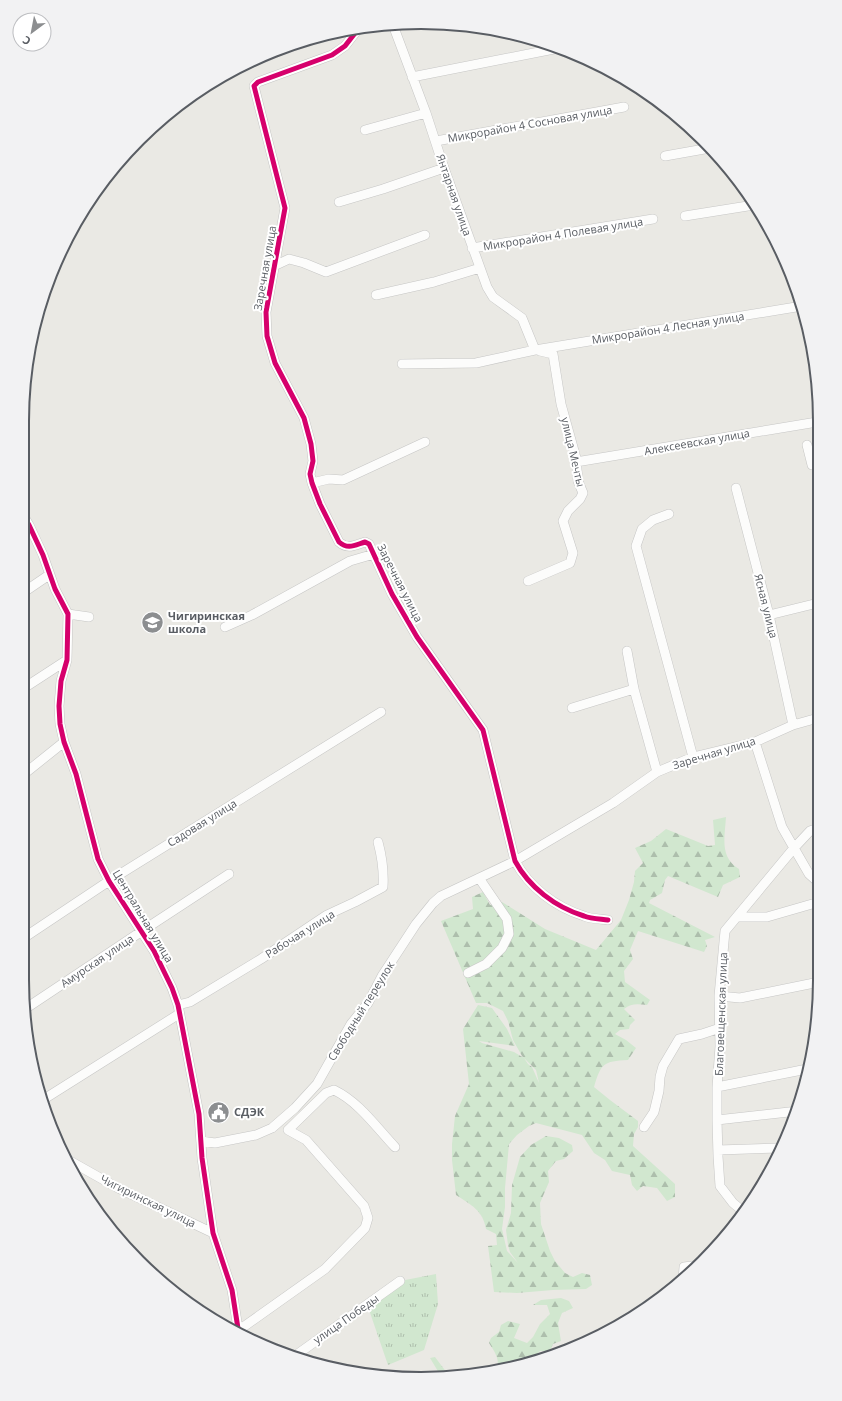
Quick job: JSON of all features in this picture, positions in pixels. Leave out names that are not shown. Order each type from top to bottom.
[{"type":"street","name":"Янтарная улица","points":[[395,30],[426,113],[472,248],[487,287],[493,297],[522,318],[535,350]]},
{"type":"street","name":"Заречная улица","points":[[353,35],[345,46],[332,55],[258,82],[254,86],[285,208],[266,312],[267,336],[275,363],[304,418],[311,444],[313,461],[310,474],[312,483],[320,504],[339,542],[344,547],[365,542],[369,544],[392,594],[417,637],[483,730],[515,861],[521,873],[536,889],[556,904],[584,917],[608,920]]},
{"type":"street","points":[[412,77],[548,50]]},
{"type":"street","name":"Микрорайон 4 Сосновая улица","points":[[436,141],[624,107]]},
{"type":"street","points":[[365,130],[426,113]]},
{"type":"street","points":[[666,156],[703,149]]},
{"type":"street","points":[[339,202],[384,189],[444,168]]},
{"type":"street","points":[[685,216],[749,206]]},
{"type":"street","name":"Микрорайон 4 Полевая улица","points":[[472,248],[653,219]]},
{"type":"street","points":[[274,266],[289,259],[304,262],[326,272],[425,235]]},
{"type":"street","points":[[376,295],[434,282],[480,268]]},
{"type":"street","name":"Микрорайон 4 Лесная улица","points":[[402,364],[476,363],[535,350],[796,307]]},
{"type":"street","name":"улица Мечты","points":[[528,581],[570,563],[573,553],[563,521],[568,511],[580,499],[583,493],[578,481],[576,462],[561,404],[553,354],[535,350]]},
{"type":"street","name":"Алексеевская улица","points":[[576,462],[813,423]]},
{"type":"street","points":[[312,483],[329,479],[343,480],[425,442]]},
{"type":"street","points":[[807,445],[813,465]]},
{"type":"street","name":"Ясная улица","points":[[736,488],[769,615],[793,725]]},
{"type":"street","points":[[669,514],[653,520],[642,529],[636,546],[693,758]]},
{"type":"street","name":"Центральная улица","points":[[29,524],[43,555],[49,575],[68,614],[67,660],[61,681],[59,706],[60,724],[64,742],[76,774],[98,859],[109,881],[154,950],[172,988],[179,1009],[199,1114],[201,1142],[213,1233],[232,1290],[238,1326]]},
{"type":"street","points":[[225,627],[252,615],[350,561],[374,554]]},
{"type":"street","points":[[29,589],[49,575]]},
{"type":"street","points":[[769,615],[813,604]]},
{"type":"street","points":[[68,614],[89,616]]},
{"type":"street","points":[[627,651],[634,689],[657,772]]},
{"type":"street","points":[[29,685],[67,660]]},
{"type":"street","points":[[572,708],[634,689]]},
{"type":"street","name":"Садовая улица","points":[[29,934],[109,881],[381,712]]},
{"type":"street","name":"Заречная улица","points":[[515,861],[613,803],[657,772],[693,758],[755,742],[793,725],[813,719]]},
{"type":"street","points":[[29,770],[64,742]]},
{"type":"street","points":[[755,742],[782,827],[813,877]]},
{"type":"street","name":"Благовещенская улица","points":[[740,1208],[733,1203],[720,1186],[718,1150],[717,1086],[720,1046],[719,996],[725,931],[794,848],[810,831],[813,830]]},
{"type":"street","name":"Рабочая улица","points":[[47,1097],[179,1009],[261,959],[327,915],[356,902],[383,887],[383,859],[378,842]]},
{"type":"street","name":"Свободный переулок","points":[[201,1142],[215,1143],[256,1135],[272,1128],[295,1108],[317,1084],[351,1024],[368,1002],[382,976],[416,924],[433,903],[441,896],[515,861]]},
{"type":"street","name":"Амурская улица","points":[[30,1007],[229,874]]},
{"type":"street","points":[[468,973],[486,964],[502,948],[509,934],[507,919],[479,878]]},
{"type":"street","points":[[737,917],[767,917],[813,904]]},
{"type":"street","points":[[719,996],[740,998],[813,983]]},
{"type":"street","points":[[644,1127],[654,1112],[663,1066],[679,1039],[720,1028]]},
{"type":"street","points":[[717,1086],[802,1070]]},
{"type":"street","points":[[243,1329],[325,1269],[365,1228],[368,1218],[364,1206],[306,1140],[288,1130],[326,1093],[334,1090],[345,1096],[362,1110],[395,1147]]},
{"type":"street","points":[[717,1120],[790,1112]]},
{"type":"street","points":[[718,1150],[775,1148]]},
{"type":"street","name":"Чигиринская улица","points":[[75,1164],[118,1188],[213,1233]]},
{"type":"street","name":"улица Победы","points":[[300,1353],[400,1281]]},
{"type":"green space","points":[[726,817],[724,839],[726,852],[728,858],[739,869],[740,877],[723,885],[718,897],[668,876],[665,880],[662,893],[650,900],[649,903],[715,937],[705,940],[707,946],[704,952],[638,931],[630,950],[633,959],[624,971],[625,982],[650,1000],[647,1005],[632,1005],[624,1009],[635,1020],[630,1025],[629,1029],[620,1030],[615,1034],[636,1048],[628,1060],[613,1061],[604,1065],[599,1073],[594,1087],[638,1121],[638,1127],[634,1134],[633,1146],[675,1184],[675,1197],[667,1201],[657,1188],[643,1186],[637,1191],[632,1185],[630,1175],[612,1171],[605,1160],[594,1153],[582,1135],[536,1123],[529,1126],[517,1135],[509,1144],[502,1229],[507,1251],[518,1263],[510,1252],[506,1230],[511,1213],[512,1185],[520,1157],[531,1145],[546,1136],[559,1138],[572,1145],[573,1151],[564,1159],[556,1161],[548,1171],[549,1182],[540,1203],[541,1224],[550,1251],[555,1261],[565,1273],[573,1277],[582,1273],[590,1275],[592,1285],[586,1289],[517,1293],[494,1292],[488,1246],[497,1245],[496,1234],[486,1229],[482,1217],[476,1209],[456,1195],[452,1160],[455,1116],[469,1084],[463,1029],[478,1005],[492,1008],[507,1029],[515,1046],[479,1041],[514,1052],[524,1058],[513,1040],[508,1021],[503,1011],[487,1003],[476,1003],[441,921],[473,909],[472,897],[483,892],[490,905],[502,902],[545,929],[596,950],[621,920],[629,900],[634,882],[635,871],[643,863],[635,848],[651,841],[666,829],[708,846],[715,845],[713,820]],"holes":[[[524,1058],[536,1070],[539,1083],[532,1067]]]},
{"type":"green space","points":[[436,1274],[438,1304],[424,1350],[388,1365],[367,1304],[400,1281]]},
{"type":"green space","points":[[561,1298],[569,1301],[573,1308],[562,1313],[558,1323],[561,1341],[553,1344],[551,1350],[547,1351],[540,1351],[537,1354],[522,1359],[498,1364],[495,1353],[489,1343],[491,1338],[499,1332],[501,1325],[508,1321],[520,1324],[514,1338],[527,1343],[533,1337],[540,1324],[550,1314],[547,1305],[533,1305],[541,1300]]},
{"type":"green space","points":[[435,1357],[446,1371],[438,1371],[430,1358]]},
{"type":"cycle path","points":[[353,35],[345,46],[332,55],[258,82],[254,86],[285,208],[266,312],[267,336],[275,363],[304,418],[311,444],[313,461],[310,474],[312,483],[320,504],[339,542],[345,546],[365,542],[369,544],[392,594],[417,637],[483,730],[515,861],[535,887],[553,901],[573,912],[587,917],[608,920]]},
{"type":"cycle path","points":[[29,525],[43,555],[55,589],[68,614],[67,660],[61,681],[59,706],[60,724],[64,742],[76,774],[98,859],[109,881],[154,951],[172,988],[178,1005],[199,1114],[202,1158],[213,1233],[232,1290],[238,1326]]},
{"type":"place","name":"Чигиринская школа","points":[[153,622]]},
{"type":"place","name":"СДЭК","points":[[218,1112]]}]
